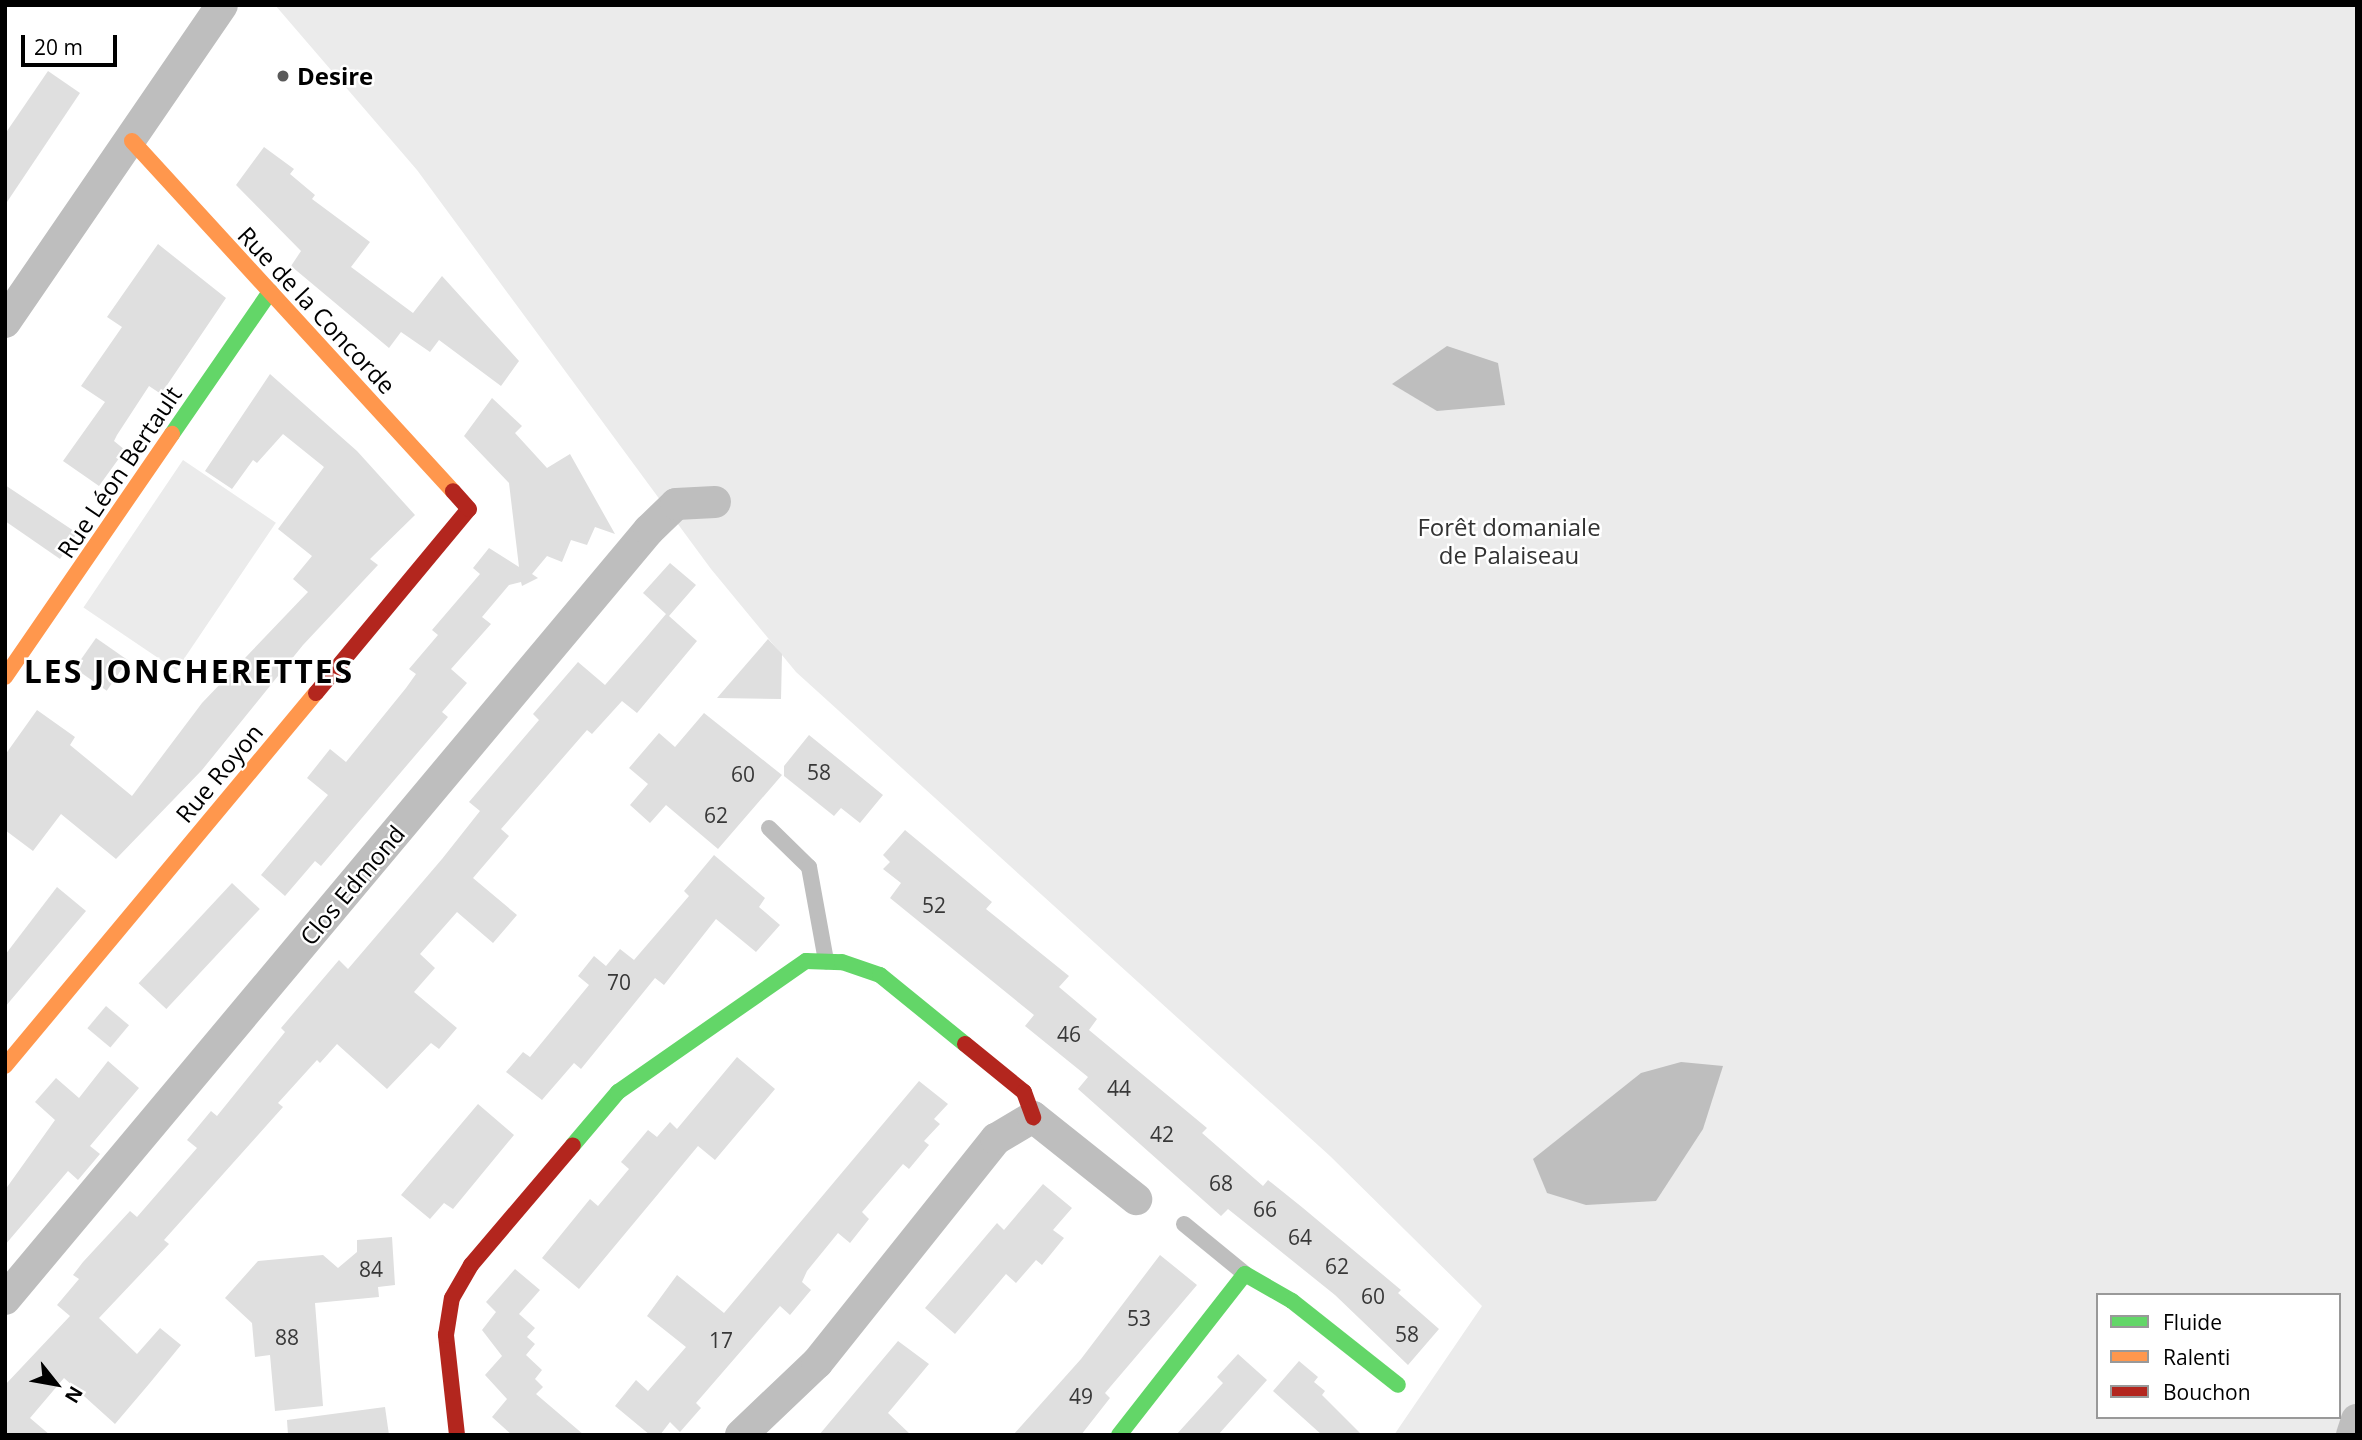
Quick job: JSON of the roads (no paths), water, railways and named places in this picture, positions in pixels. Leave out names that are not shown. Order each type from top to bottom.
[{"type":"street","points":[[5,322],[132,141],[222,5]]},
{"type":"street","name":"Rue de la Concorde","points":[[132,141],[470,509]]},
{"type":"street","name":"Rue Léon Bertault","points":[[5,677],[270,292]]},
{"type":"street","name":"Clos Edmond","points":[[5,1299],[649,530],[676,504],[715,502]]},
{"type":"street","name":"Rue Royon","points":[[5,1066],[470,509]]},
{"type":"street","points":[[457,1435],[446,1335],[452,1298],[471,1265],[618,1092],[806,961],[826,962],[880,975],[1024,1092],[1033,1117],[1136,1199]]},
{"type":"street","points":[[741,1435],[817,1363],[996,1139],[1033,1117]]},
{"type":"street","points":[[1119,1435],[1245,1274],[1292,1301],[1398,1385]]},
{"type":"street","points":[[2352,1435],[2357,1420]]},
{"type":"lane","points":[[769,828],[810,867],[826,962]]},
{"type":"lane","points":[[866,993],[880,975]]},
{"type":"lane","points":[[1184,1224],[1245,1274]]},
{"type":"place","name":"Desire","points":[[283,76]]},
{"type":"district","name":"LES JONCHERETTES","points":[[189,671]]},
{"type":"park label","name":"Forêt domaniale de Palaiseau","points":[[1509,541]]}]
